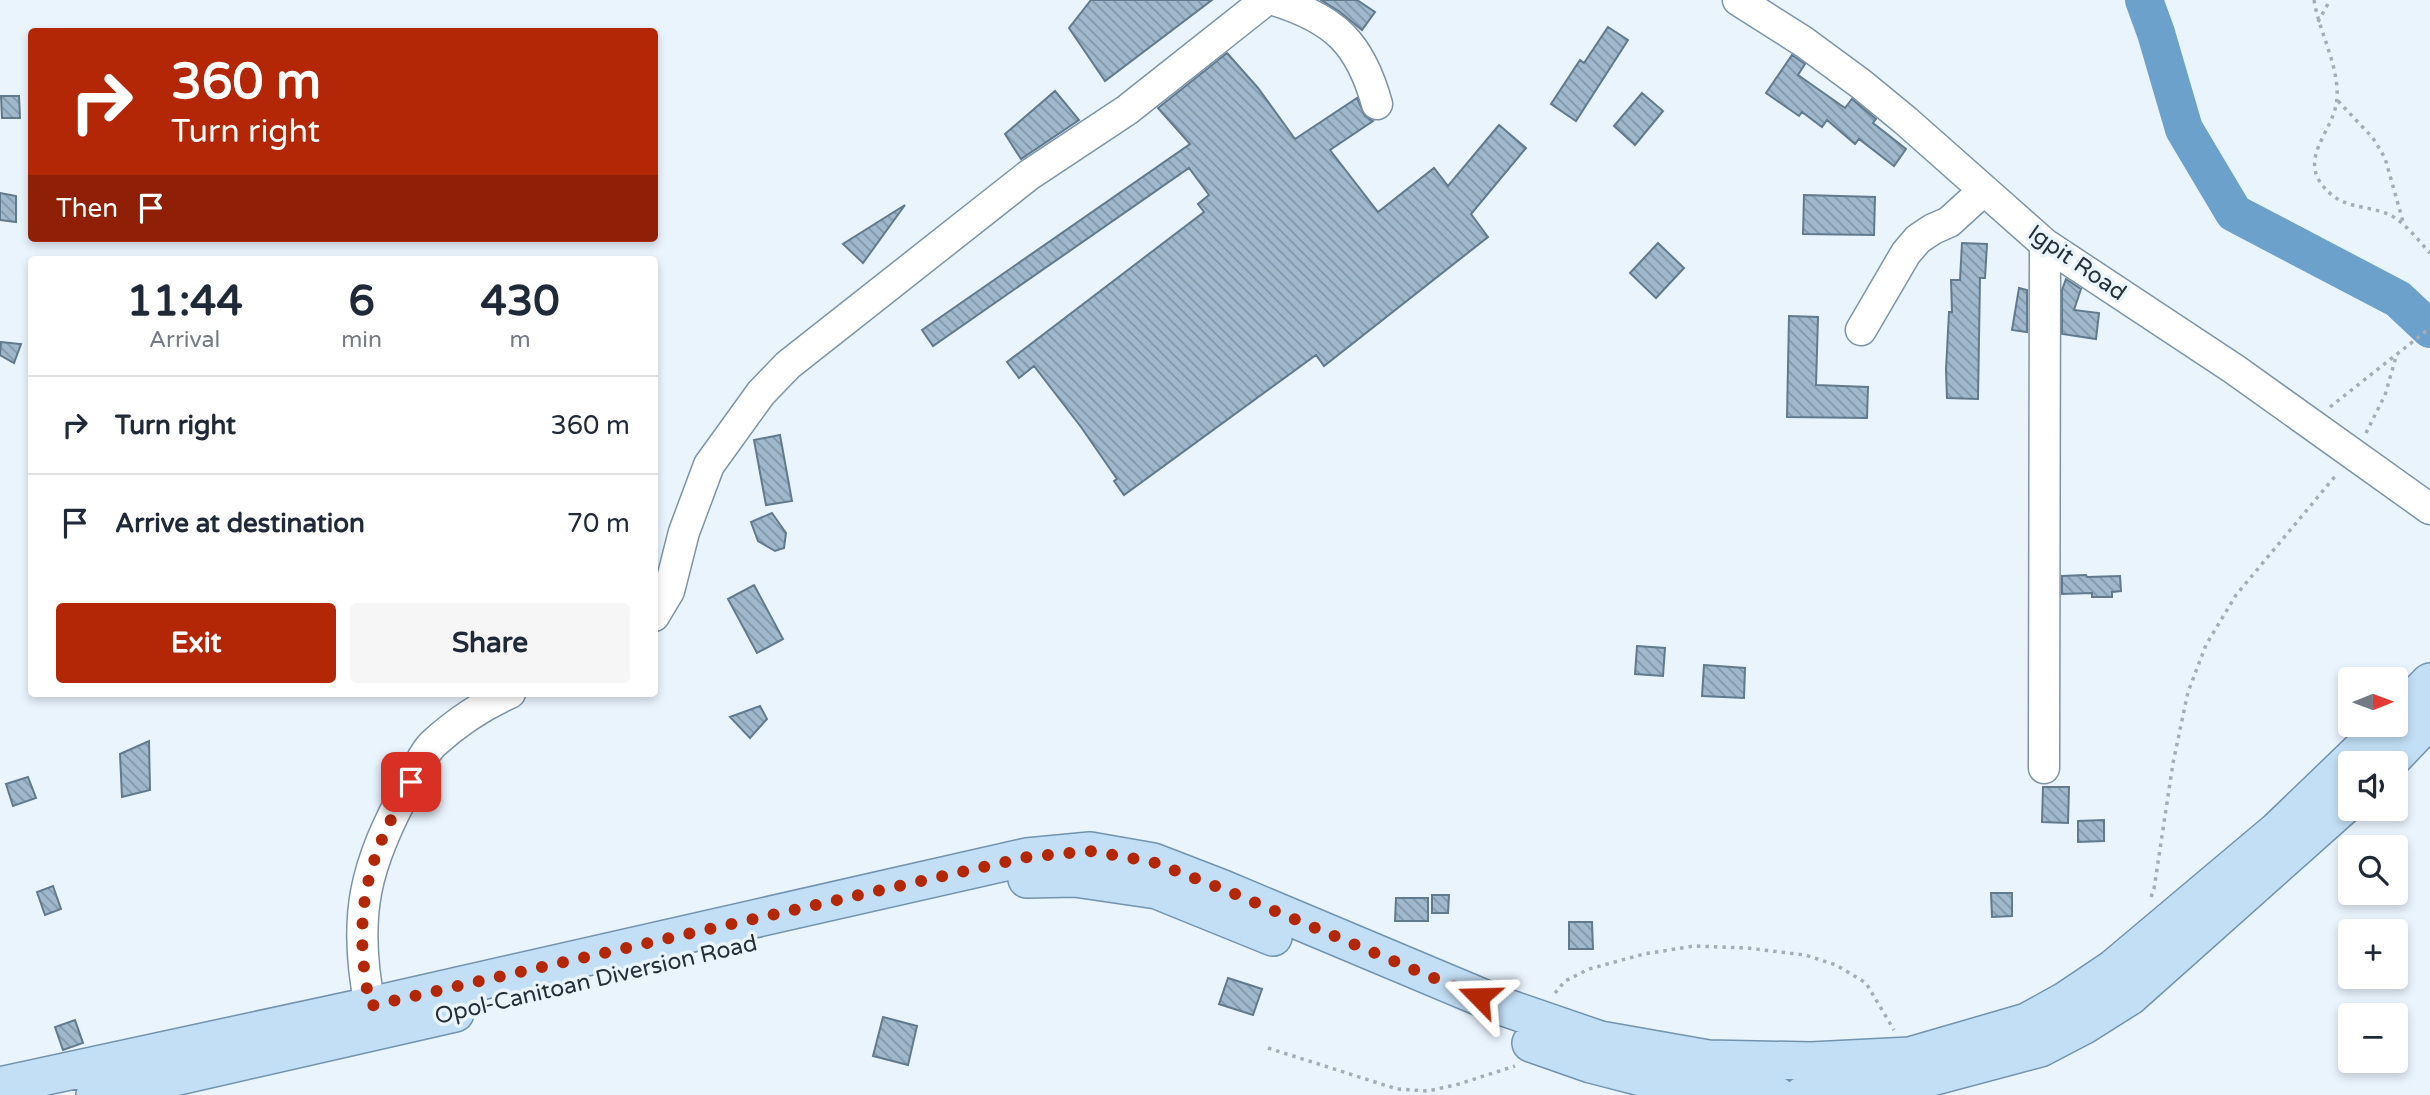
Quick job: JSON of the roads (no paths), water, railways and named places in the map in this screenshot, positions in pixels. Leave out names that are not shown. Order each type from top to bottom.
[{"type":"main road","points":[[2408,705],[2430,682]]},
{"type":"main road","points":[[2399,751],[2430,719]]},
{"type":"main road","name":"Opol-Canitoan Diversion Road","points":[[95,1095],[1027,879],[1075,878],[1157,890],[1419,1000],[1542,1034],[1600,1040],[1708,1059],[1811,1061],[1910,1056],[2027,1022],[2065,1001],[2114,968],[2278,830],[2375,737]]},
{"type":"main road","points":[[1803,1095],[1920,1080],[2040,1048],[2084,1025],[2130,996],[2338,811]]},
{"type":"main road","name":"Opol-Canitoan Diversion Road","points":[[0,1086],[370,1006],[1027,857],[1090,851],[1153,862],[1442,982],[1542,1034],[1591,1064],[1688,1089],[1776,1095]]},
{"type":"street","points":[[658,609],[669,591],[684,532],[709,465],[761,393],[788,365],[1029,175],[1127,110],[1266,0]]},
{"type":"street","points":[[1274,0],[1314,17],[1345,37],[1356,51],[1370,79],[1377,104]]},
{"type":"street","name":"Igpit Road","points":[[1738,0],[1804,42],[1861,84],[2045,244],[2234,369],[2430,509]]},
{"type":"street","points":[[1861,330],[1906,253],[1918,239],[1949,222],[1983,191]]},
{"type":"street","points":[[2043,768],[2045,244]]},
{"type":"street","points":[[370,1006],[361,941],[362,908],[371,865],[400,801],[432,745],[487,704],[502,697]]},
{"type":"waterway","points":[[2144,0],[2184,129],[2234,213],[2398,299],[2430,329]]}]
